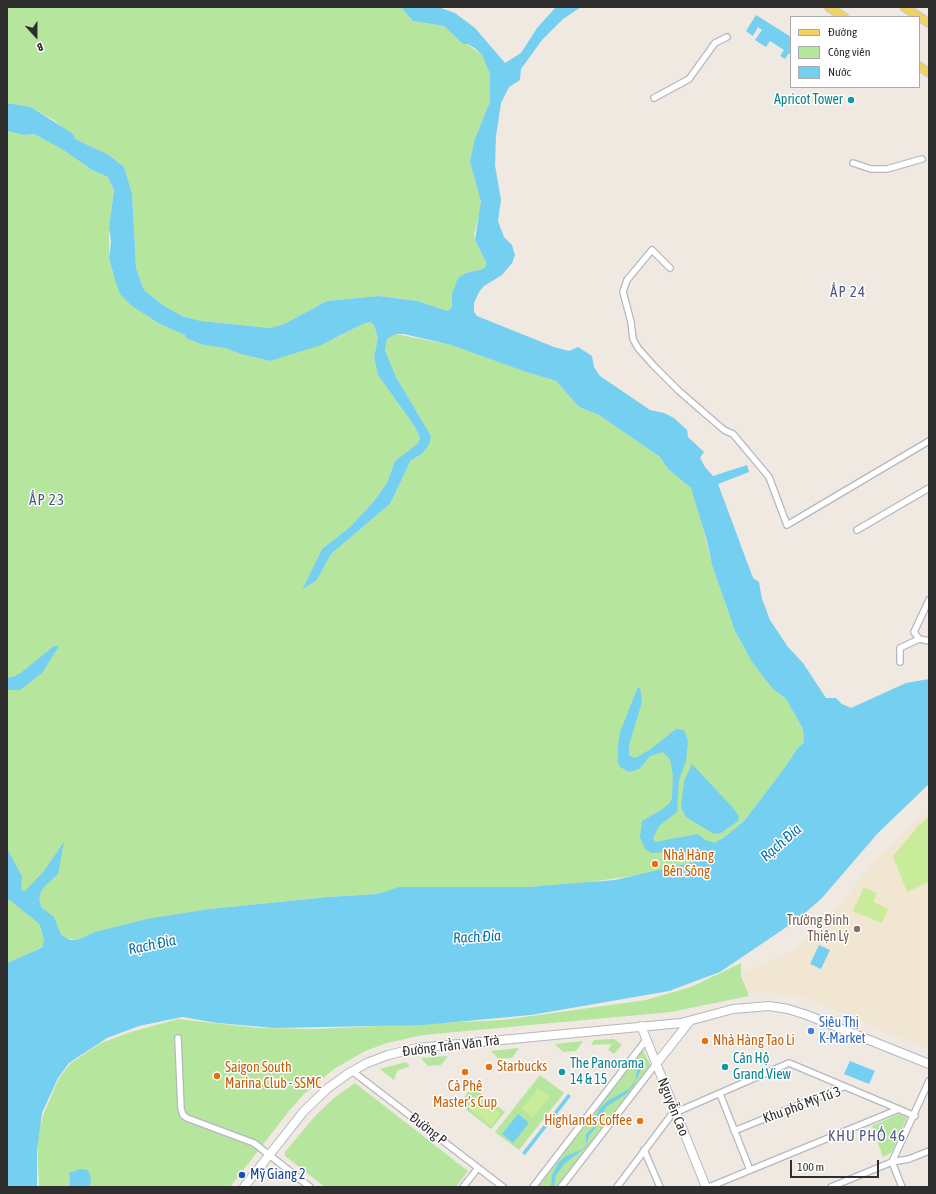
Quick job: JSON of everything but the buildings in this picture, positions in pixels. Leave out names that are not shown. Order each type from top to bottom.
[{"type":"main road","points":[[829,7],[842,16]]},
{"type":"main road","points":[[904,7],[918,16]]},
{"type":"main road","points":[[920,17],[929,23]]},
{"type":"main road","points":[[920,67],[929,73]]},
{"type":"main road","name":"Đường Trần Văn Trà","points":[[244,1187],[310,1104],[328,1088],[352,1071],[388,1055],[417,1048],[690,1021],[740,1008],[769,1006],[788,1009],[807,1015],[929,1064]]},
{"type":"main road","points":[[656,1064],[690,1021]]},
{"type":"main road","name":"Nguyễn Cao","points":[[641,1026],[706,1187]]},
{"type":"street","points":[[654,98],[689,79],[715,43],[727,38]]},
{"type":"street","points":[[852,163],[871,169],[887,169],[922,159]]},
{"type":"street","points":[[670,268],[652,250],[627,280],[623,292],[631,322],[633,339],[654,366],[679,391],[724,430],[733,434],[769,477],[787,525],[929,441]]},
{"type":"street","points":[[856,530],[929,488]]},
{"type":"street","points":[[919,640],[914,632],[929,600]]},
{"type":"street","points":[[900,662],[900,648],[919,640],[929,641]]},
{"type":"street","points":[[178,1038],[181,1109],[183,1115],[187,1118],[254,1143],[310,1187]]},
{"type":"street","points":[[533,1187],[646,1040]]},
{"type":"street","points":[[616,1187],[670,1116],[676,1112],[789,1063],[843,1086]]},
{"type":"street","points":[[561,1187],[656,1064]]},
{"type":"street","name":"Đường P","points":[[352,1071],[502,1187]]},
{"type":"street","points":[[902,1187],[892,1162],[929,1082]]},
{"type":"street","name":"Khu phố Mỹ Tú 3","points":[[734,1130],[843,1086],[914,1116]]},
{"type":"street","points":[[720,1094],[750,1170]]},
{"type":"street","points":[[709,1187],[899,1109]]},
{"type":"street","points":[[644,1150],[660,1187]]},
{"type":"street","points":[[831,1187],[892,1162],[909,1160],[929,1151]]},
{"type":"street","points":[[463,1187],[478,1168]]},
{"type":"shaded area","name":"Trường Đinh Thiện Lý","points":[[929,811],[929,1049],[808,999],[773,993],[745,992],[743,972],[791,952],[840,906],[873,862],[915,822]]},
{"type":"green space","points":[[7,7],[401,7],[413,21],[444,26],[463,44],[467,44],[482,55],[490,74],[490,102],[480,193],[481,208],[474,235],[486,262],[486,266],[483,269],[466,273],[455,286],[452,307],[448,311],[417,301],[379,296],[327,301],[284,324],[270,328],[201,321],[182,316],[163,305],[145,291],[142,285],[136,268],[132,193],[124,167],[109,155],[75,139],[55,121],[31,107],[7,103]]},
{"type":"green space","points":[[7,131],[23,135],[34,134],[62,149],[92,170],[108,177],[114,190],[109,228],[109,258],[115,280],[160,324],[204,345],[225,348],[241,354],[270,361],[340,336],[363,324],[370,322],[374,325],[378,338],[374,357],[378,375],[415,427],[420,438],[416,445],[395,461],[387,483],[374,501],[350,527],[322,549],[302,590],[317,580],[331,554],[390,504],[411,460],[422,454],[429,445],[431,436],[396,377],[385,350],[387,339],[396,334],[451,345],[523,371],[556,381],[579,407],[599,415],[660,457],[668,469],[691,488],[695,495],[712,565],[735,631],[752,662],[772,688],[786,699],[803,729],[804,742],[797,749],[786,766],[744,821],[715,843],[698,861],[639,875],[575,884],[528,887],[399,887],[377,894],[328,897],[210,909],[95,932],[77,940],[65,938],[43,946],[29,954],[7,963]]},
{"type":"green space","points":[[929,817],[929,882],[907,892],[893,856],[920,824]]},
{"type":"green space","points":[[864,887],[877,893],[873,902],[888,909],[882,923],[853,911]]},
{"type":"green space","points":[[741,963],[741,976],[749,996],[671,1012],[423,1035],[387,1043],[365,1051],[334,1069],[304,1094],[230,1187],[39,1187],[37,1137],[44,1113],[59,1078],[71,1063],[101,1043],[131,1032],[178,1019],[259,1028],[316,1029],[503,1020],[646,1000],[691,987]]},
{"type":"green space","points":[[614,1039],[622,1045],[614,1054],[608,1050],[612,1044],[591,1045],[594,1040]]},
{"type":"green space","points":[[583,1041],[576,1051],[563,1052],[555,1044]]},
{"type":"green space","points":[[519,1048],[512,1058],[499,1059],[491,1051]]},
{"type":"green space","points":[[643,1050],[650,1064],[650,1068],[558,1187],[537,1187],[641,1051]]},
{"type":"green space","points":[[448,1056],[441,1065],[428,1066],[421,1058]]},
{"type":"green space","points":[[406,1062],[410,1066],[397,1071],[394,1080],[380,1069]]},
{"type":"green space","points":[[540,1075],[564,1093],[519,1150],[495,1132]]},
{"type":"green space","points":[[355,1083],[468,1171],[456,1187],[325,1187],[285,1156],[285,1152],[315,1116],[334,1098]]},
{"type":"green space","points":[[472,1087],[505,1112],[491,1129],[459,1104]]},
{"type":"green space","points":[[538,1088],[550,1096],[533,1118],[522,1109]]},
{"type":"green space","points":[[478,1095],[501,1114],[491,1126],[468,1108]]},
{"type":"green space","points":[[899,1114],[907,1117],[892,1152],[883,1157],[872,1126]]},
{"type":"water","name":"Rạch Đỉa","points":[[401,7],[438,7],[455,13],[475,28],[505,63],[521,53],[537,28],[556,7],[581,7],[563,19],[542,40],[521,69],[520,80],[509,87],[501,103],[496,136],[495,165],[501,200],[498,221],[504,237],[512,245],[515,255],[512,263],[502,275],[484,286],[479,292],[474,303],[474,312],[477,316],[554,347],[569,351],[578,347],[592,356],[594,367],[600,376],[650,410],[664,413],[674,418],[687,430],[688,437],[704,452],[700,458],[705,467],[713,476],[747,465],[749,472],[718,484],[753,578],[759,582],[762,599],[770,620],[788,647],[803,663],[826,698],[836,698],[842,704],[851,708],[906,683],[929,679],[929,784],[878,833],[822,898],[797,920],[720,972],[669,991],[531,1015],[423,1025],[274,1028],[218,1023],[182,1017],[139,1026],[107,1038],[69,1063],[58,1078],[42,1113],[37,1150],[37,1187],[7,1187],[7,963],[39,949],[43,946],[44,940],[40,925],[7,898],[7,849],[22,876],[21,890],[25,891],[44,871],[64,842],[58,874],[41,891],[39,899],[41,907],[54,917],[61,935],[70,940],[77,940],[95,932],[147,919],[210,909],[328,897],[377,894],[399,887],[528,887],[615,880],[698,861],[688,854],[678,851],[652,853],[645,849],[640,837],[642,821],[661,810],[669,804],[672,799],[673,776],[670,759],[663,752],[650,756],[639,769],[629,772],[620,767],[618,762],[620,732],[638,687],[640,688],[642,702],[629,745],[629,755],[634,758],[637,757],[651,749],[676,729],[684,730],[688,741],[686,761],[679,780],[677,812],[659,826],[653,838],[655,842],[698,834],[705,840],[715,843],[727,835],[744,821],[786,766],[797,749],[804,742],[803,729],[786,699],[772,688],[752,662],[735,631],[712,565],[707,541],[691,488],[668,469],[660,457],[599,415],[579,407],[556,381],[523,371],[451,345],[404,334],[396,334],[387,339],[385,350],[396,377],[431,436],[429,445],[422,454],[411,460],[390,504],[331,554],[317,580],[302,590],[322,549],[350,527],[374,501],[387,483],[395,461],[416,445],[420,438],[415,427],[378,375],[374,357],[378,338],[374,325],[370,322],[363,324],[321,345],[270,361],[241,354],[225,348],[204,345],[186,338],[185,335],[160,324],[132,306],[120,294],[109,258],[111,241],[109,228],[114,190],[108,177],[92,170],[62,149],[34,134],[23,135],[7,131],[7,103],[31,107],[73,134],[75,139],[109,155],[124,167],[132,193],[136,268],[142,285],[145,291],[163,305],[182,316],[201,321],[270,328],[284,324],[327,301],[379,296],[417,301],[448,311],[452,307],[452,294],[458,278],[466,273],[483,269],[486,266],[486,262],[475,240],[481,202],[470,161],[475,139],[490,102],[490,74],[482,55],[476,49],[468,44],[463,44],[444,26],[413,21]]},
{"type":"water","points":[[756,15],[790,36],[790,54],[789,53],[785,59],[780,56],[784,50],[770,41],[766,47],[755,40],[762,30],[758,27],[753,36],[746,31]]},
{"type":"water","points":[[54,646],[59,646],[42,673],[20,690],[7,690],[7,678],[13,677],[22,672]]},
{"type":"water","points":[[692,764],[734,809],[739,817],[738,821],[721,833],[714,834],[686,817],[681,807],[684,781]]},
{"type":"water","points":[[819,945],[830,950],[821,969],[810,964]]},
{"type":"water","points":[[850,1061],[875,1071],[869,1084],[844,1074]]},
{"type":"water","points":[[638,1065],[642,1068],[633,1086],[626,1094],[606,1107],[595,1129],[589,1135],[586,1147],[564,1164],[556,1175],[554,1187],[551,1187],[552,1176],[558,1163],[566,1156],[583,1149],[586,1145],[586,1134],[595,1126],[597,1114],[600,1108],[609,1100],[629,1089],[635,1081]]},
{"type":"water","points":[[568,1094],[571,1096],[525,1155],[522,1153]]},
{"type":"water","points":[[518,1114],[529,1123],[513,1143],[502,1134]]},
{"type":"water","points":[[80,1169],[87,1170],[90,1174],[91,1182],[89,1186],[69,1187],[69,1173]]},
{"type":"place","name":"Apricot Tower","points":[[851,100]]},
{"type":"place","name":"Nhà Hàng Bên Sông","points":[[655,864]]},
{"type":"place","name":"Trường Đinh Thiện Lý","points":[[857,929]]},
{"type":"place","name":"Siêu Thị K-Market","points":[[811,1031]]},
{"type":"place","name":"Nhà Hàng Tao Li","points":[[705,1041]]},
{"type":"place","name":"Starbucks","points":[[489,1067]]},
{"type":"place","name":"Căn Hộ Grand View","points":[[725,1067]]},
{"type":"place","name":"Cà Phê Master’s Cup","points":[[465,1072]]},
{"type":"place","name":"The Panorama 14 & 15","points":[[562,1072]]},
{"type":"place","name":"Saigon South Marina Club - SSMC","points":[[217,1076]]},
{"type":"place","name":"Highlands Coffee","points":[[640,1121]]},
{"type":"place","name":"Mỹ Giang 2","points":[[242,1175]]},
{"type":"district","name":"ẤP 24","points":[[848,292]]},
{"type":"district","name":"ẤP 23","points":[[47,500]]},
{"type":"district","name":"KHU PHỐ 46","points":[[867,1136]]}]
